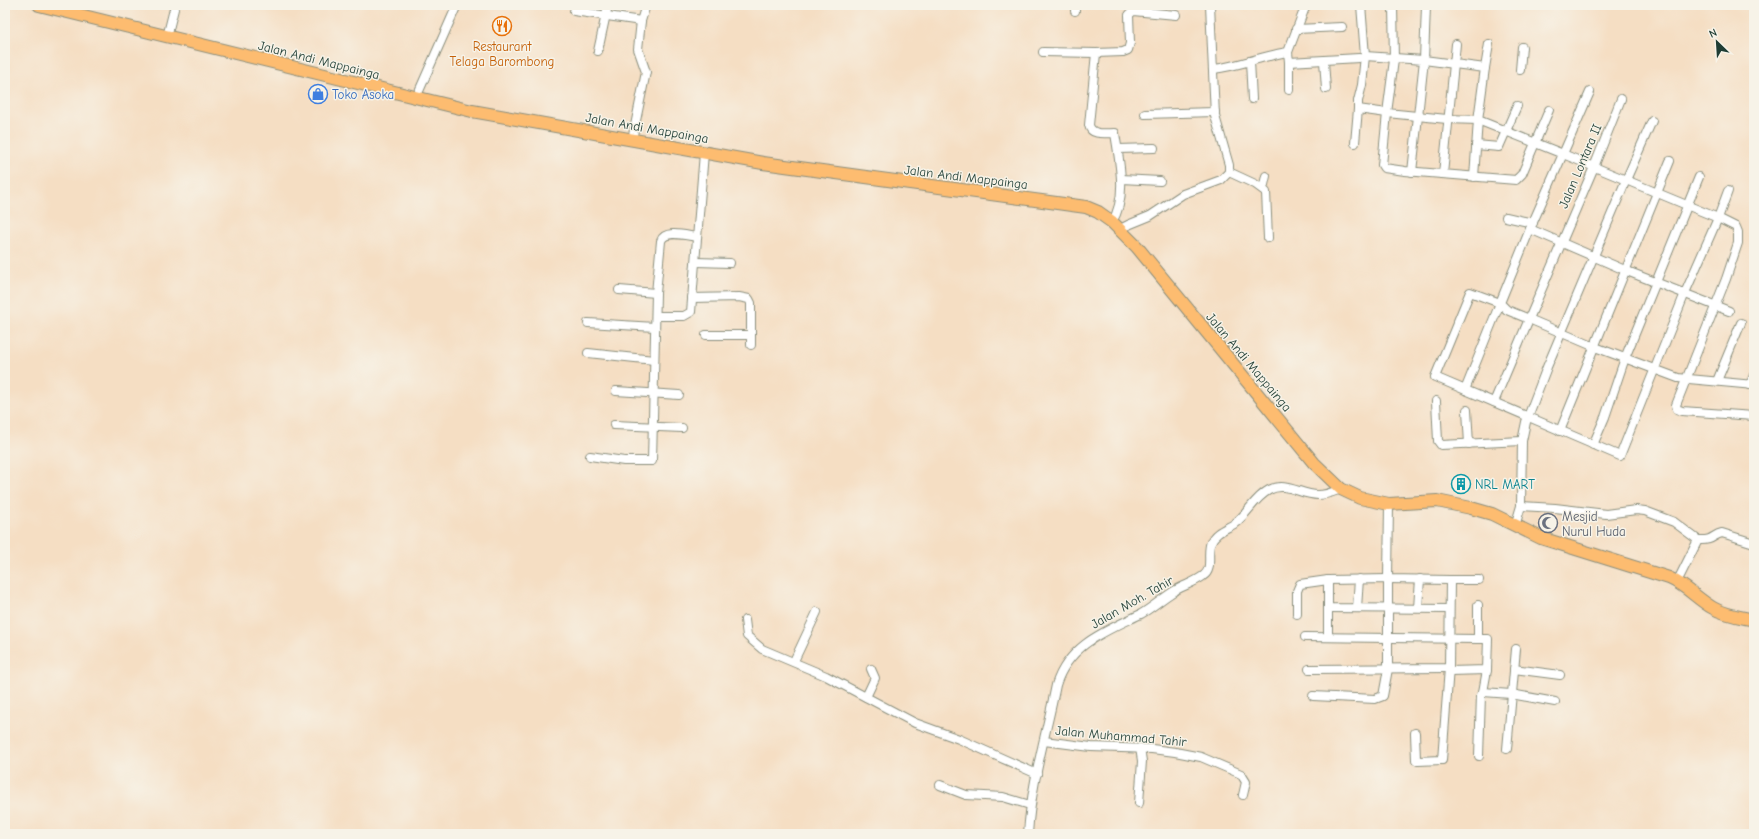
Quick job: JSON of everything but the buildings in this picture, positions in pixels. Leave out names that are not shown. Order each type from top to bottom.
[{"type":"main road","name":"Jalan Andi Mappainga","points":[[39,5],[472,111],[704,153],[856,177],[1074,205],[1092,209],[1116,226],[1137,247],[1314,463],[1341,489],[1360,498],[1389,504],[1430,501],[1448,502],[1492,514],[1541,538],[1677,582],[1712,608],[1733,616],[1754,620]]},
{"type":"street","points":[[167,37],[175,5]]},
{"type":"street","points":[[416,98],[457,5]]},
{"type":"street","points":[[598,51],[608,5]]},
{"type":"street","points":[[632,140],[646,72],[638,49],[641,21],[646,5]]},
{"type":"street","points":[[1096,53],[1089,127],[1094,132],[1115,133],[1121,179],[1116,226],[1128,224],[1152,215],[1178,196],[1221,180],[1229,172],[1229,165],[1215,112],[1210,5]]},
{"type":"street","points":[[1289,90],[1288,52],[1306,5]]},
{"type":"street","points":[[1355,143],[1358,101],[1362,84],[1361,5]]},
{"type":"street","points":[[1393,5],[1394,60],[1382,167],[1385,169],[1412,172],[1516,180],[1522,174],[1549,110]]},
{"type":"street","points":[[1412,172],[1424,60],[1426,6]]},
{"type":"street","points":[[574,10],[641,21]]},
{"type":"street","points":[[1043,52],[1123,52],[1128,50],[1130,43],[1129,15],[1133,12],[1176,15]]},
{"type":"street","points":[[1296,29],[1342,27]]},
{"type":"street","points":[[1443,174],[1447,119],[1456,44]]},
{"type":"street","points":[[1474,177],[1478,120],[1489,44]]},
{"type":"street","points":[[1520,70],[1522,47]]},
{"type":"street","points":[[1214,70],[1264,56],[1288,52]]},
{"type":"street","points":[[1289,62],[1324,61],[1362,57],[1394,60],[1424,60],[1485,68]]},
{"type":"street","points":[[1250,61],[1252,98]]},
{"type":"street","points":[[1324,61],[1326,89]]},
{"type":"street","points":[[1465,390],[1532,226],[1590,92]]},
{"type":"street","name":"Jalan Lontara II","points":[[1494,402],[1594,167],[1621,99]]},
{"type":"street","points":[[1476,145],[1499,147],[1517,106]]},
{"type":"street","points":[[1358,109],[1447,119],[1478,120],[1688,204],[1736,227],[1738,243],[1716,305],[1676,401],[1676,405],[1677,409],[1754,416]]},
{"type":"street","points":[[1145,114],[1215,112]]},
{"type":"street","points":[[1515,526],[1521,506],[1522,442],[1528,417],[1652,121]]},
{"type":"street","points":[[1118,148],[1154,148]]},
{"type":"street","points":[[656,316],[679,317],[689,315],[691,312],[704,153]]},
{"type":"street","points":[[1560,431],[1670,161]]},
{"type":"street","points":[[1229,172],[1263,189],[1267,194],[1268,238]]},
{"type":"street","points":[[1263,189],[1266,176]]},
{"type":"street","points":[[1593,445],[1605,417],[1624,358],[1699,177]]},
{"type":"street","points":[[1121,179],[1160,181]]},
{"type":"street","points":[[1728,191],[1718,218],[1685,293],[1654,370],[1620,456],[1435,377],[1470,292],[1500,303],[1506,310],[1654,370],[1685,379],[1752,385],[1754,375]]},
{"type":"street","points":[[1506,218],[1532,226],[1561,242],[1626,271],[1729,310]]},
{"type":"street","points":[[590,456],[624,461],[652,461],[656,293],[662,238],[667,234],[697,237]]},
{"type":"street","points":[[696,262],[730,264]]},
{"type":"street","points":[[619,290],[656,293]]},
{"type":"street","points":[[692,298],[739,297],[749,299],[751,303],[751,345]]},
{"type":"street","points":[[588,323],[655,326]]},
{"type":"street","points":[[1717,381],[1741,323]]},
{"type":"street","points":[[706,335],[751,335]]},
{"type":"street","points":[[588,353],[654,360]]},
{"type":"street","points":[[616,391],[679,395]]},
{"type":"street","points":[[1436,401],[1439,443],[1441,445],[1522,442]]},
{"type":"street","points":[[1467,410],[1468,444]]},
{"type":"street","points":[[614,425],[682,428]]},
{"type":"street","name":"Jalan Moh. Tahir","points":[[1028,834],[1030,805],[1044,741],[1060,672],[1066,663],[1076,652],[1106,630],[1141,614],[1177,590],[1205,574],[1209,567],[1209,549],[1215,536],[1241,518],[1259,497],[1270,490],[1280,486],[1318,495],[1325,495],[1341,489]]},
{"type":"street","points":[[1313,696],[1352,699],[1380,698],[1385,693],[1388,669],[1389,504]]},
{"type":"street","points":[[1521,506],[1606,514],[1645,510],[1674,522],[1698,540],[1708,540],[1722,534],[1754,544]]},
{"type":"street","points":[[1677,582],[1698,540]]},
{"type":"street","points":[[1418,608],[1420,579]]},
{"type":"street","points":[[1328,580],[1328,638]]},
{"type":"street","points":[[1297,614],[1297,591],[1300,584],[1328,580],[1480,580]]},
{"type":"street","points":[[1357,608],[1359,580]]},
{"type":"street","points":[[1415,733],[1416,760],[1442,760],[1449,670],[1450,580]]},
{"type":"street","points":[[1478,606],[1478,639]]},
{"type":"street","points":[[1328,608],[1389,607],[1449,609]]},
{"type":"street","points":[[794,662],[817,612]]},
{"type":"street","points":[[745,620],[746,636],[762,649],[794,662],[866,696],[915,723],[959,739],[1037,774]]},
{"type":"street","points":[[1306,637],[1488,639],[1487,670],[1484,692],[1481,695],[1479,756]]},
{"type":"street","points":[[1507,749],[1516,649]]},
{"type":"street","points":[[866,696],[874,678],[871,668]]},
{"type":"street","points":[[1309,670],[1334,668],[1487,670]]},
{"type":"street","points":[[1514,669],[1560,675]]},
{"type":"street","points":[[1484,692],[1511,694],[1555,702]]},
{"type":"street","name":"Jalan Muhammad Tahir","points":[[1044,741],[1091,747],[1140,748],[1190,754],[1235,770],[1245,779],[1243,795]]},
{"type":"street","points":[[1139,803],[1142,761],[1140,748]]},
{"type":"street","points":[[940,785],[966,795],[1002,797],[1030,805]]},
{"type":"place","name":"Restaurant Telaga Barombong","points":[[502,26]]},
{"type":"place","name":"Toko Asoka","points":[[318,94]]},
{"type":"place","name":"NRL MART","points":[[1461,484]]},
{"type":"place","name":"Mesjid Nurul Huda","points":[[1548,523]]}]
